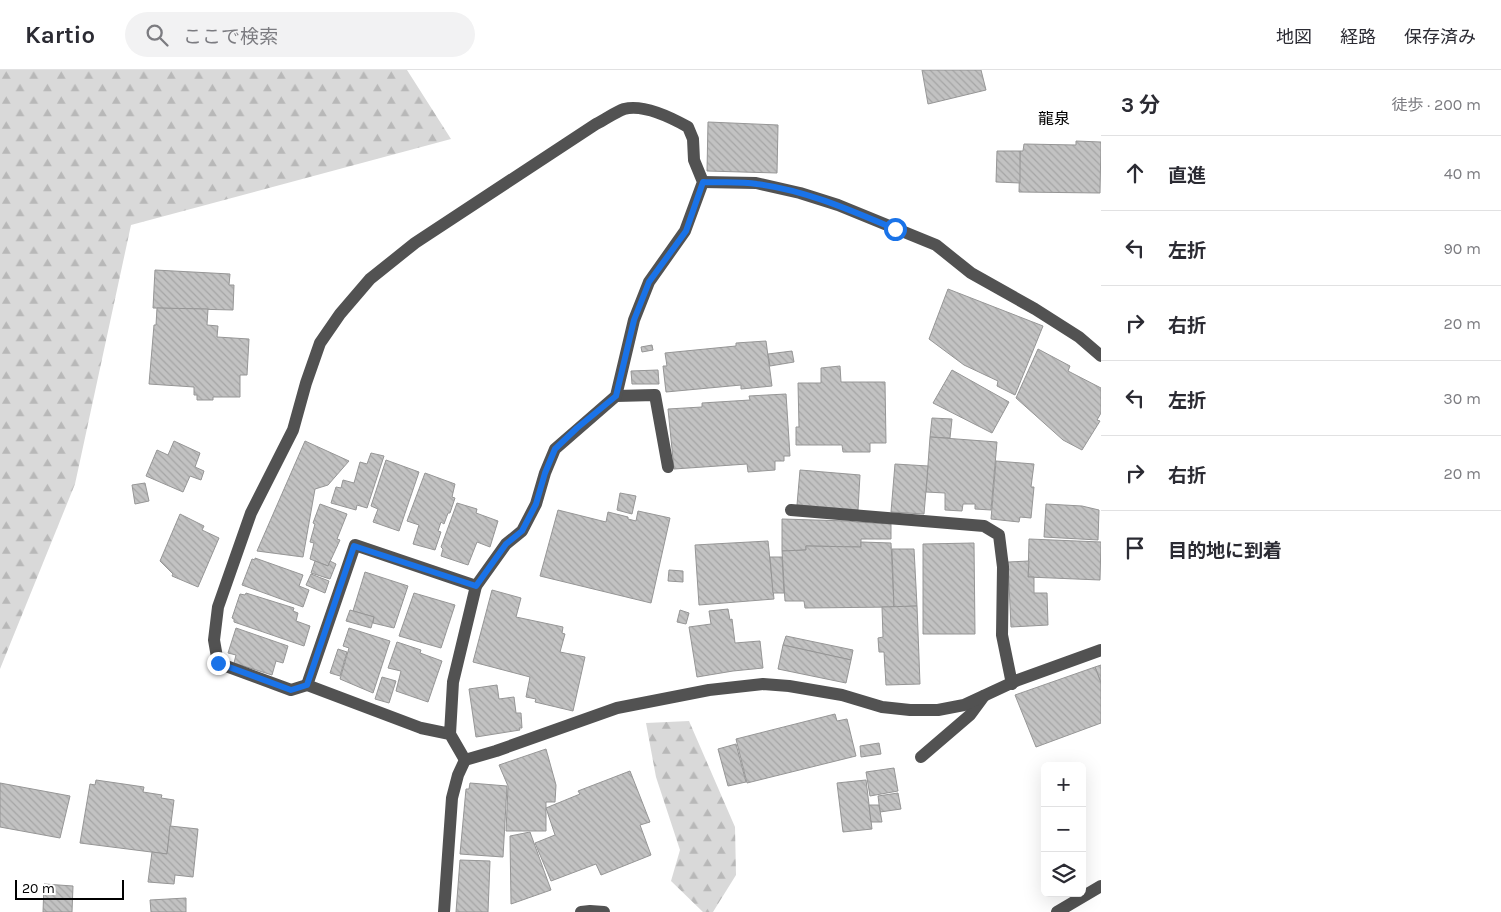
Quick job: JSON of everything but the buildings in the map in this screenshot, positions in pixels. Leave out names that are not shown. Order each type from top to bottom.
[{"type":"street","points":[[450,734],[421,728],[307,685],[291,690],[218,663],[214,640],[218,607],[251,513],[293,430],[306,383],[320,343],[340,314],[370,278],[415,243],[596,124],[625,109],[642,109],[668,116],[688,127],[694,139],[694,160],[703,182],[686,231],[649,282],[634,320],[616,396],[555,449],[545,473],[536,504],[522,531],[506,544],[476,586],[453,682],[450,734],[465,760]]},
{"type":"street","points":[[703,182],[756,184],[800,192],[838,205],[936,245],[971,273],[1035,309],[1079,337],[1101,356]]},
{"type":"street","points":[[616,396],[655,395],[668,467]]},
{"type":"street","points":[[791,510],[984,526],[999,535],[1003,567],[1002,635],[1012,684]]},
{"type":"street","points":[[307,685],[354,546],[476,586]]},
{"type":"street","points":[[444,912],[452,798],[458,775],[465,760],[496,751],[617,708],[665,697],[763,684],[789,686],[842,695],[882,706],[938,710],[964,705],[1012,684],[1101,650]]},
{"type":"street","points":[[921,757],[970,715],[984,696]]},
{"type":"street","points":[[1057,912],[1101,886]]},
{"type":"street","points":[[581,912],[590,910],[604,912]]},
{"type":"green space","points":[[0,70],[407,70],[451,139],[131,225],[75,484],[0,669]]},
{"type":"green space","points":[[689,721],[735,827],[736,875],[713,912],[703,912],[671,881],[680,850],[656,777],[646,723]]},
{"type":"district","name":"龍泉","points":[[1054,118]]},
{"type":"route","points":[[218,663],[291,690],[307,685],[354,546],[476,586],[506,544],[522,531],[536,504],[545,473],[555,449],[616,396],[634,320],[649,282],[686,231],[703,182],[756,184],[800,192],[838,205],[895,229]]}]
